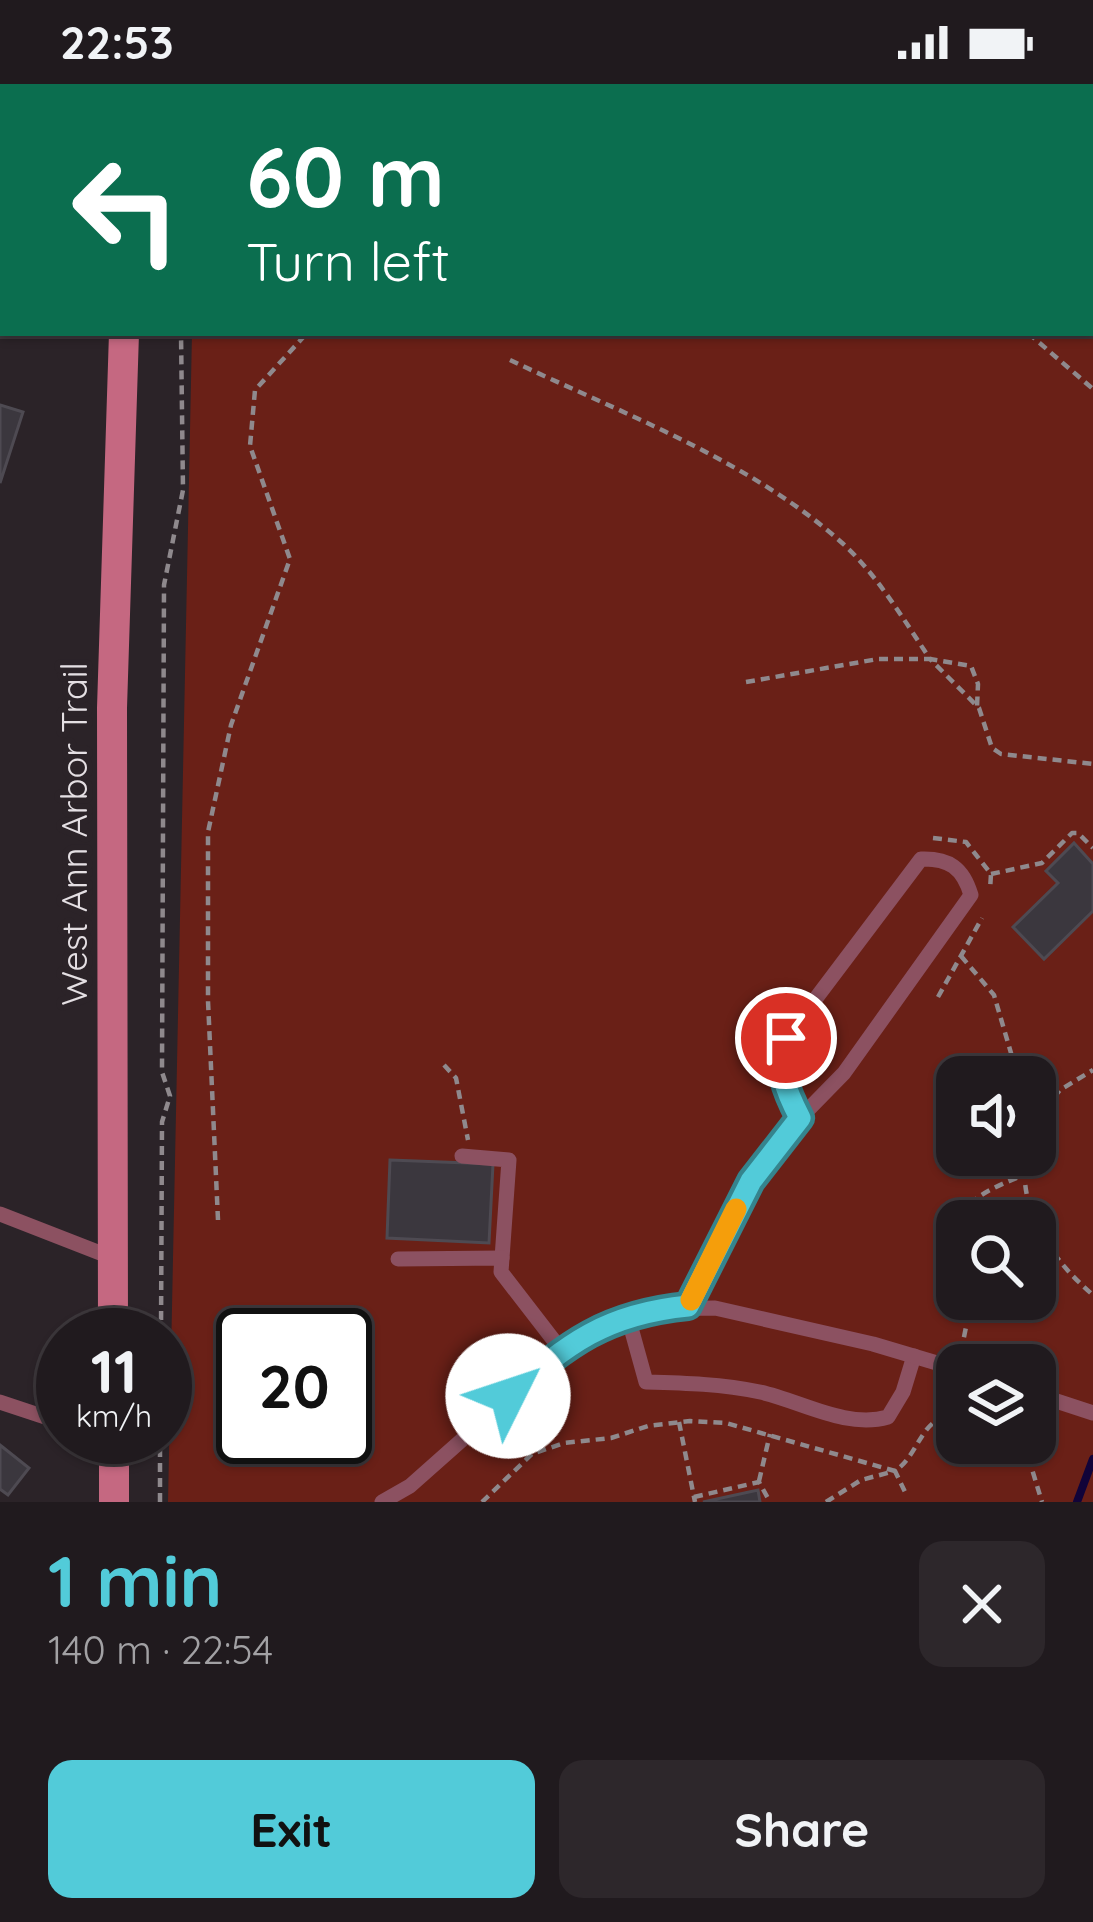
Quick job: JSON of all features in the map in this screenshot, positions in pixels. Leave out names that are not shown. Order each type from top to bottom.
[{"type":"street","name":"West Ann Arbor Trail","points":[[113,1308],[112,707],[124,336]]},
{"type":"street","points":[[114,1464],[114,1502]]},
{"type":"lane","points":[[688,1306],[751,1181],[800,1118],[844,1073],[970,895],[965,874],[942,858],[921,859],[786,1038],[780,1056],[784,1087],[800,1118]]},
{"type":"lane","points":[[466,1157],[509,1160],[501,1272],[562,1351]]},
{"type":"lane","points":[[0,1214],[113,1258]]},
{"type":"lane","points":[[398,1259],[502,1258]]},
{"type":"lane","points":[[388,1501],[562,1351],[611,1321],[688,1306],[782,1323],[936,1363]]},
{"type":"lane","points":[[628,1317],[646,1382],[761,1392],[867,1423],[888,1418],[903,1393],[914,1356]]},
{"type":"lane","points":[[1056,1401],[1093,1413]]},
{"type":"lane","points":[[0,1402],[36,1414]]},
{"type":"path","points":[[161,1308],[162,1122],[170,1096],[162,1072],[164,585],[183,490],[181,336]]},
{"type":"path","points":[[218,1220],[208,1001],[208,832],[231,725],[290,559],[250,446],[255,390],[304,336]]},
{"type":"path","points":[[1031,336],[1093,389]]},
{"type":"path","points":[[510,360],[666,434],[808,515],[845,545],[930,659],[977,707]]},
{"type":"path","points":[[746,682],[878,658],[971,666],[977,707],[992,748],[1001,754],[1093,764]]},
{"type":"path","points":[[991,874],[1042,863],[1072,833],[1078,832],[1093,848]]},
{"type":"path","points":[[961,956],[994,995],[1012,1056]]},
{"type":"path","points":[[444,1065],[456,1078],[465,1109],[466,1157]]},
{"type":"path","points":[[1056,1094],[1093,1070]]},
{"type":"path","points":[[976,1200],[1022,1176],[1038,1227],[1052,1252],[1093,1294]]},
{"type":"path","points":[[826,1502],[861,1480],[895,1472],[908,1463],[936,1420]]},
{"type":"path","points":[[482,1502],[532,1454],[564,1443],[679,1422],[726,1423],[895,1472],[906,1494]]},
{"type":"path","points":[[679,1422],[694,1500],[759,1482]]},
{"type":"path","points":[[770,1434],[759,1482],[770,1502]]},
{"type":"path","points":[[160,1464],[160,1502]]},
{"type":"path","points":[[1030,1464],[1042,1502]]},
{"type":"shaded area","points":[[192,336],[1093,336],[1093,1502],[168,1502],[169,1464],[192,1464],[192,1308],[172,1308]]},
{"type":"building","points":[[0,405],[23,412],[0,483]]},
{"type":"building","points":[[1074,843],[1093,864],[1093,911],[1044,959],[1013,927],[1058,883],[1046,871]]},
{"type":"building","points":[[390,1160],[493,1164],[489,1243],[387,1238]]},
{"type":"building","points":[[0,1445],[29,1468],[8,1495],[0,1489]]},
{"type":"building","points":[[758,1490],[760,1502],[703,1502]]},
{"type":"waterway","points":[[1077,1502],[1093,1459]]},
{"type":"slow traffic","points":[[691,1300],[736,1209]]},
{"type":"route","points":[[508,1396],[570,1344],[611,1321],[688,1306],[751,1181],[800,1118],[784,1087],[780,1056],[786,1038]]}]
